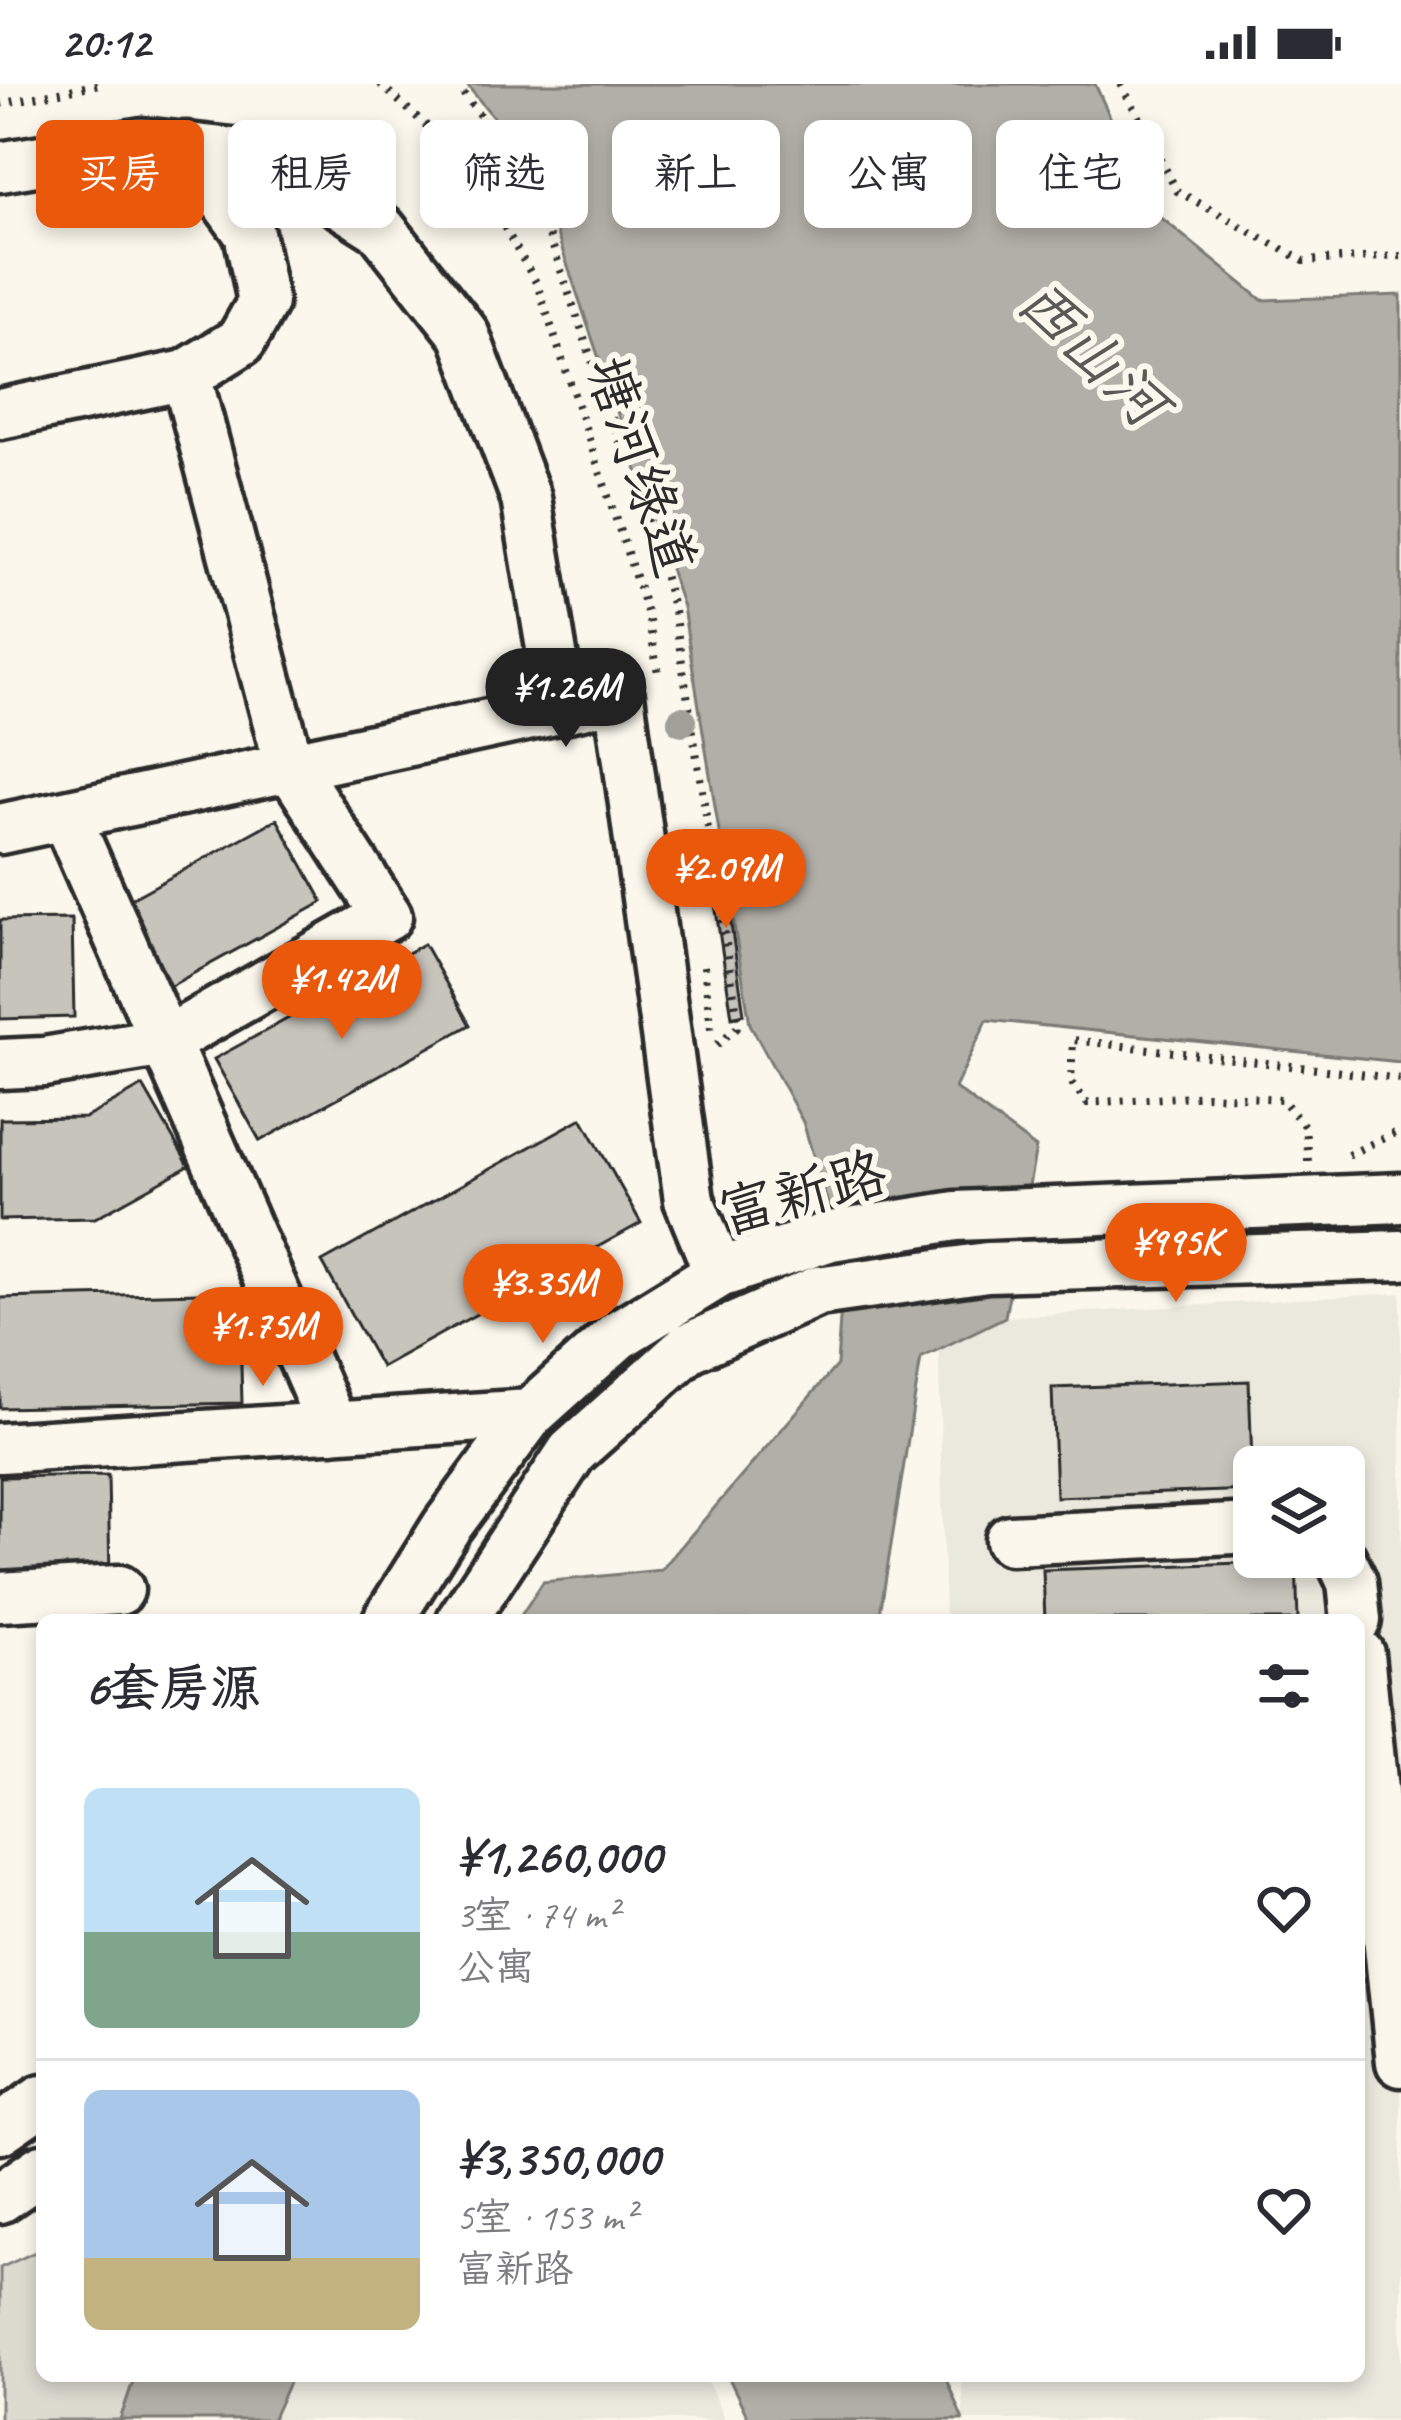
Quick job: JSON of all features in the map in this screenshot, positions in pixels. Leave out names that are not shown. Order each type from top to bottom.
[{"type":"street","points":[[204,149],[232,152],[294,174],[381,230],[464,334],[526,498],[561,708]]},
{"type":"street","points":[[0,167],[36,161]]},
{"type":"street","points":[[0,414],[186,375],[241,341],[263,302],[249,233],[204,172]]},
{"type":"street","points":[[0,1064],[44,1062],[165,1042],[387,916],[289,764],[186,375]]},
{"type":"street","points":[[0,830],[620,696],[689,1200],[719,1273]]},
{"type":"street","points":[[67,818],[333,1427]]},
{"type":"street","name":"富新路","points":[[392,1614],[447,1526],[530,1414],[618,1335],[719,1273],[831,1236],[956,1216],[1401,1198]]},
{"type":"street","name":"富新路","points":[[466,1614],[572,1452],[688,1348],[818,1291],[987,1268],[1401,1255]]},
{"type":"street","points":[[0,1448],[530,1414]]},
{"type":"street","points":[[1010,1540],[1233,1529]]},
{"type":"street","points":[[1350,1578],[1355,1614]]},
{"type":"street","points":[[0,1597],[119,1590]]},
{"type":"street","points":[[1365,1713],[1400,2054]]},
{"type":"street","points":[[0,2129],[36,2104]]},
{"type":"street","points":[[0,2198],[36,2174]]},
{"type":"path","points":[[0,104],[100,84]]},
{"type":"path","name":"塘河绿道","points":[[380,84],[467,162],[537,284],[648,615],[660,685]]},
{"type":"path","points":[[456,84],[531,183],[674,610],[736,1007],[737,1027],[710,1051]]},
{"type":"path","points":[[1121,84],[1177,191],[1304,261],[1401,256]]},
{"type":"path","points":[[701,944],[712,1015],[709,1066]]},
{"type":"path","points":[[1308,1174],[1306,1127],[1282,1100],[1208,1096],[1088,1103],[1071,1082],[1073,1040],[1401,1079]]},
{"type":"path","points":[[1346,1156],[1401,1130]]},
{"type":"shaded area","points":[[1401,1293],[1401,2420],[963,2420],[962,2382],[1365,2382],[1365,1614],[945,1614],[938,1321]]},
{"type":"shaded area","points":[[36,2252],[36,2382],[133,2382],[120,2420],[0,2420],[0,2268]]},
{"type":"shaded area","points":[[286,2382],[708,2382],[725,2420],[270,2420]]},
{"type":"water","name":"西山河","points":[[466,84],[1095,84],[1111,120],[996,120],[996,228],[1164,228],[1164,220],[1262,300],[1401,295],[1401,1062],[987,1020],[955,1088],[1036,1148],[1005,1317],[921,1358],[880,1614],[522,1614],[543,1582],[661,1570],[837,1365],[844,1257],[803,1122],[750,1024],[683,607],[555,228],[588,228],[588,120],[496,120]]},
{"type":"water","points":[[133,2382],[289,2382],[272,2420],[120,2420]]},
{"type":"water","points":[[731,2382],[947,2382],[963,2420],[749,2420]]},
{"type":"building","points":[[277,819],[323,902],[167,988],[120,905]]},
{"type":"building","points":[[720,848],[744,1014],[732,1017],[707,851]]},
{"type":"building","points":[[72,919],[74,1017],[0,1019],[0,920]]},
{"type":"building","points":[[424,944],[470,1025],[260,1141],[214,1059]]},
{"type":"building","points":[[143,1086],[189,1166],[95,1218],[0,1220],[0,1119],[85,1118]]},
{"type":"building","points":[[582,1118],[641,1223],[381,1367],[322,1262]]},
{"type":"building","points":[[239,1292],[242,1403],[0,1408],[0,1298]]},
{"type":"building","points":[[1249,1381],[1251,1446],[1233,1446],[1233,1491],[1056,1497],[1052,1388]]},
{"type":"building","points":[[108,1475],[110,1577],[0,1580],[0,1477]]},
{"type":"building","points":[[1233,1563],[1233,1578],[1297,1578],[1298,1614],[1045,1614],[1043,1570]]}]
